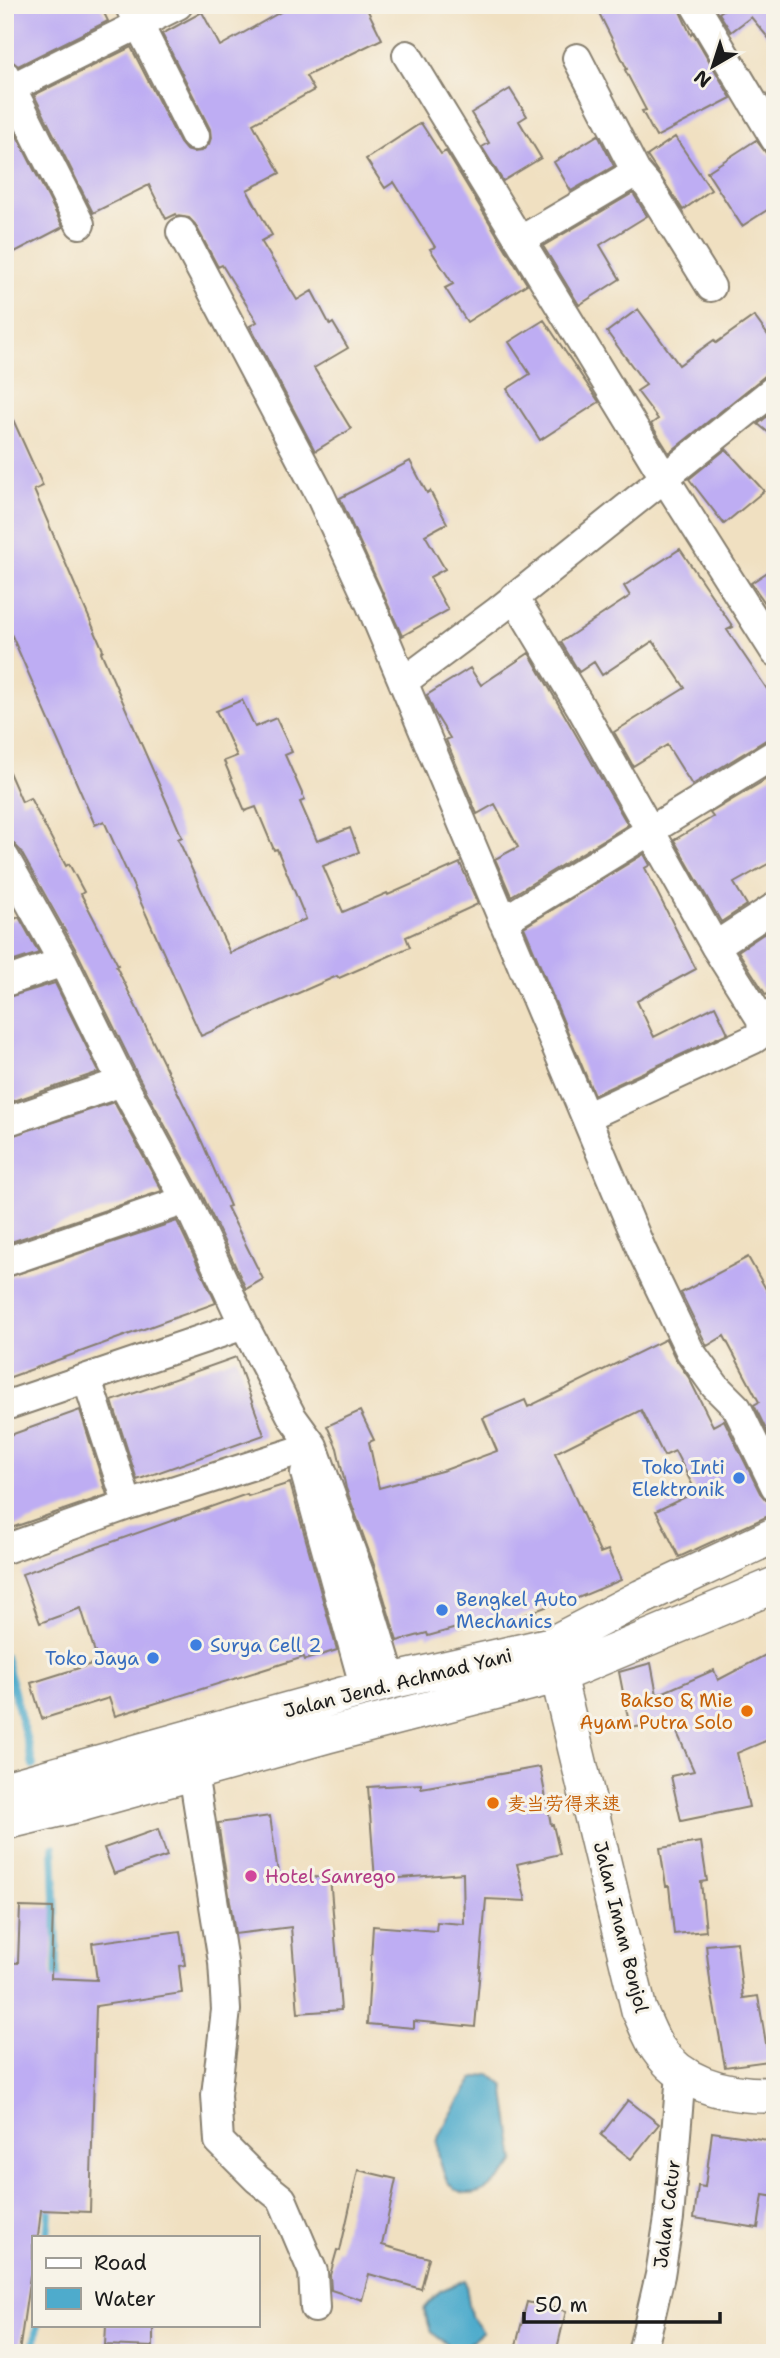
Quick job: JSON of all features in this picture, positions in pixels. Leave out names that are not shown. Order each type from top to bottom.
[{"type":"street","points":[[80,223],[7,84],[133,15],[178,5]]},
{"type":"street","points":[[695,5],[775,139]]},
{"type":"street","points":[[133,15],[195,136]]},
{"type":"street","points":[[407,55],[664,477],[775,652]]},
{"type":"street","points":[[577,58],[636,172],[649,187],[711,288]]},
{"type":"street","points":[[521,240],[636,172]]},
{"type":"street","points":[[181,232],[320,495],[370,603],[642,1251],[690,1352],[715,1386],[737,1408],[775,1486]]},
{"type":"street","points":[[403,682],[498,611],[775,389]]},
{"type":"street","points":[[514,597],[715,946],[761,1019],[762,1029],[758,1036],[586,1117]]},
{"type":"street","points":[[503,921],[775,754]]},
{"type":"street","points":[[5,858],[63,962],[122,1082],[186,1200],[244,1325],[292,1417],[306,1448],[379,1685]]},
{"type":"street","points":[[715,946],[775,907]]},
{"type":"street","points":[[5,982],[63,962]]},
{"type":"street","points":[[5,1122],[122,1082]]},
{"type":"street","points":[[5,1262],[186,1200]]},
{"type":"street","points":[[5,1406],[244,1325]]},
{"type":"street","points":[[87,1379],[128,1505]]},
{"type":"street","points":[[5,1549],[128,1505],[306,1448]]},
{"type":"street","name":"Jalan Jend. Achmad Yani","points":[[5,1789],[379,1685],[561,1657],[642,1597],[775,1535]]},
{"type":"street","name":"Jalan Jend. Achmad Yani","points":[[5,1822],[193,1773],[561,1657],[775,1585]]},
{"type":"street","points":[[561,1657],[588,1720],[670,2062],[729,2093],[775,2095]]},
{"type":"street","points":[[193,1773],[223,1962],[226,2010],[216,2095],[219,2141],[257,2179],[282,2199],[313,2272],[315,2308]]},
{"type":"street","points":[[45,1778],[57,1810]]},
{"type":"street","name":"Jalan Catur","points":[[642,2353],[660,2275],[668,2218],[670,2062]]},
{"type":"water","points":[[490,2074],[504,2086],[515,2161],[499,2180],[489,2187],[468,2194],[458,2192],[443,2171],[438,2139],[473,2079]]},
{"type":"water","points":[[465,2280],[471,2316],[483,2332],[466,2345],[452,2348],[431,2332],[424,2309],[440,2291]]},
{"type":"building","points":[[5,5],[100,5],[108,21],[18,66],[5,53]]},
{"type":"building","points":[[293,5],[365,5],[382,39],[306,76],[314,90],[253,124],[280,173],[247,190],[272,235],[261,241],[297,300],[312,291],[330,325],[333,323],[348,348],[314,368],[351,429],[315,451],[250,326],[257,322],[222,265],[218,267],[195,224],[189,218],[176,214],[166,219],[149,185],[93,213],[34,95],[131,47],[180,143],[186,150],[202,151],[209,144],[210,129],[162,34],[202,12],[220,46]]},
{"type":"building","points":[[595,5],[677,5],[691,35],[693,33],[731,98],[656,137],[642,111],[646,110]]},
{"type":"building","points":[[730,5],[775,5],[775,46],[751,17],[731,32],[719,13]]},
{"type":"building","points":[[510,89],[527,116],[519,121],[541,158],[503,181],[482,147],[489,143],[471,113]]},
{"type":"building","points":[[5,112],[63,227],[5,257]]},
{"type":"building","points":[[421,123],[441,154],[446,151],[527,284],[467,322],[445,288],[453,284],[430,249],[435,247],[394,182],[385,188],[366,159]]},
{"type":"building","points":[[598,135],[614,166],[571,191],[554,162]]},
{"type":"building","points":[[675,137],[711,190],[683,210],[647,156]]},
{"type":"building","points":[[756,140],[766,153],[775,157],[775,205],[742,226],[707,172]]},
{"type":"building","points":[[633,193],[647,216],[600,245],[620,279],[579,305],[543,246]]},
{"type":"building","points":[[638,309],[679,365],[754,316],[775,345],[775,373],[765,376],[669,453],[651,424],[658,419],[637,391],[646,385],[607,332]]},
{"type":"building","points":[[544,320],[599,402],[540,440],[507,389],[530,374],[509,342]]},
{"type":"building","points":[[5,402],[43,486],[34,490],[182,837],[178,839],[230,953],[306,919],[256,807],[245,811],[224,761],[237,756],[216,711],[242,700],[255,727],[276,718],[292,752],[285,755],[305,800],[300,802],[317,841],[350,828],[359,852],[323,866],[343,912],[460,863],[478,904],[406,937],[410,947],[201,1036],[104,821],[95,825],[5,620]]},
{"type":"building","points":[[775,410],[775,438],[758,424]]},
{"type":"building","points":[[726,449],[764,491],[724,524],[689,479]]},
{"type":"building","points":[[410,461],[447,523],[425,535],[445,569],[430,577],[448,610],[402,636],[340,498]]},
{"type":"building","points":[[680,549],[733,627],[727,630],[767,689],[775,685],[775,737],[692,785],[667,745],[633,766],[614,732],[685,688],[653,641],[602,675],[594,662],[579,672],[561,642],[630,596],[624,586]]},
{"type":"building","points":[[775,567],[775,617],[751,583]]},
{"type":"building","points":[[529,653],[628,825],[511,896],[495,859],[518,847],[495,804],[477,814],[446,740],[450,738],[427,695],[470,668],[481,685]]},
{"type":"building","points":[[5,763],[22,802],[30,798],[66,866],[69,864],[84,892],[81,894],[118,965],[116,966],[202,1142],[230,1206],[227,1207],[263,1279],[246,1289],[201,1192],[137,1074],[78,954],[20,850],[13,843],[5,841]]},
{"type":"building","points":[[775,774],[775,860],[734,883],[747,905],[721,922],[674,840],[713,817],[710,813]]},
{"type":"building","points":[[644,854],[650,865],[645,868],[696,969],[637,1001],[654,1037],[715,1006],[728,1033],[594,1095],[524,927]]},
{"type":"building","points":[[19,917],[39,953],[5,964],[5,923]]},
{"type":"building","points":[[765,933],[775,948],[775,990],[766,995],[738,951]]},
{"type":"building","points":[[55,983],[99,1072],[5,1104],[5,998]]},
{"type":"building","points":[[114,1102],[162,1191],[5,1244],[5,1138]]},
{"type":"building","points":[[177,1221],[216,1303],[5,1379],[5,1278]]},
{"type":"building","points":[[748,1257],[775,1305],[775,1448],[754,1405],[759,1402],[724,1336],[707,1346],[681,1293]]},
{"type":"building","points":[[666,1339],[713,1426],[724,1420],[760,1493],[766,1500],[775,1502],[775,1515],[679,1557],[656,1511],[696,1492],[675,1451],[664,1456],[641,1410],[555,1453],[600,1553],[608,1550],[621,1580],[561,1605],[559,1602],[492,1627],[489,1619],[428,1636],[427,1633],[397,1641],[375,1568],[346,1488],[337,1448],[327,1426],[360,1411],[374,1440],[369,1442],[379,1488],[445,1470],[497,1451],[483,1418],[525,1400],[528,1407]]},
{"type":"building","points":[[236,1357],[264,1435],[137,1480],[112,1401]]},
{"type":"building","points":[[80,1410],[107,1495],[5,1530],[5,1437]]},
{"type":"building","points":[[290,1483],[337,1650],[305,1660],[304,1657],[115,1716],[109,1698],[42,1719],[31,1683],[98,1662],[81,1608],[40,1623],[22,1574],[247,1494],[248,1496]]},
{"type":"building","points":[[775,1650],[775,1737],[737,1753],[749,1807],[681,1821],[671,1776],[694,1771],[672,1721],[630,1728],[619,1672],[651,1663],[657,1695],[714,1670],[718,1680]]},
{"type":"building","points":[[540,1767],[551,1825],[560,1854],[517,1864],[526,1901],[486,1899],[475,2027],[414,2021],[414,2028],[367,2024],[373,1926],[436,1931],[437,1922],[464,1924],[463,1873],[375,1880],[368,1787],[421,1784],[421,1788]]},
{"type":"building","points":[[270,1816],[279,1880],[330,1876],[341,2010],[298,2013],[291,1927],[235,1934],[218,1823]]},
{"type":"building","points":[[158,1829],[167,1856],[114,1874],[104,1848]]},
{"type":"building","points":[[701,1842],[707,1881],[701,1882],[706,1931],[674,1934],[669,1886],[666,1886],[660,1848]]},
{"type":"building","points":[[20,1907],[53,1908],[51,1978],[97,1980],[92,1943],[180,1931],[185,1965],[179,1966],[182,1993],[96,2006],[90,2212],[41,2210],[38,2236],[32,2236],[32,2277],[30,2276],[19,2353],[5,2353],[5,1962],[18,1963]]},
{"type":"building","points":[[737,1942],[743,1998],[758,1996],[769,2061],[725,2067],[706,1945]]},
{"type":"building","points":[[628,2100],[659,2124],[631,2159],[601,2135]]},
{"type":"building","points":[[712,2132],[775,2141],[775,2197],[763,2195],[758,2228],[694,2218],[698,2186],[705,2187]]},
{"type":"building","points":[[358,2170],[396,2179],[382,2245],[429,2258],[421,2289],[369,2274],[362,2300],[331,2290],[330,2275],[337,2250],[340,2251]]},
{"type":"building","points":[[527,2302],[566,2311],[556,2353],[514,2353]]},
{"type":"building","points":[[106,2326],[153,2326],[153,2347],[105,2345]]},
{"type":"waterway","points":[[5,1657],[33,1765]]},
{"type":"waterway","points":[[53,1848],[56,1986]]},
{"type":"waterway","points":[[47,2236],[50,2202]]},
{"type":"waterway","points":[[33,2353],[37,2326]]},
{"type":"place","name":"Toko Inti Elektronik","points":[[739,1478]]},
{"type":"place","name":"Bengkel Auto Mechanics","points":[[442,1610]]},
{"type":"place","name":"Surya Cell 2","points":[[196,1645]]},
{"type":"place","name":"Toko Jaya","points":[[153,1658]]},
{"type":"place","name":"Bakso & Mie Ayam Putra Solo","points":[[747,1711]]},
{"type":"place","name":"麦当劳得来速","points":[[493,1803]]},
{"type":"place","name":"Hotel Sanrego","points":[[251,1876]]}]
